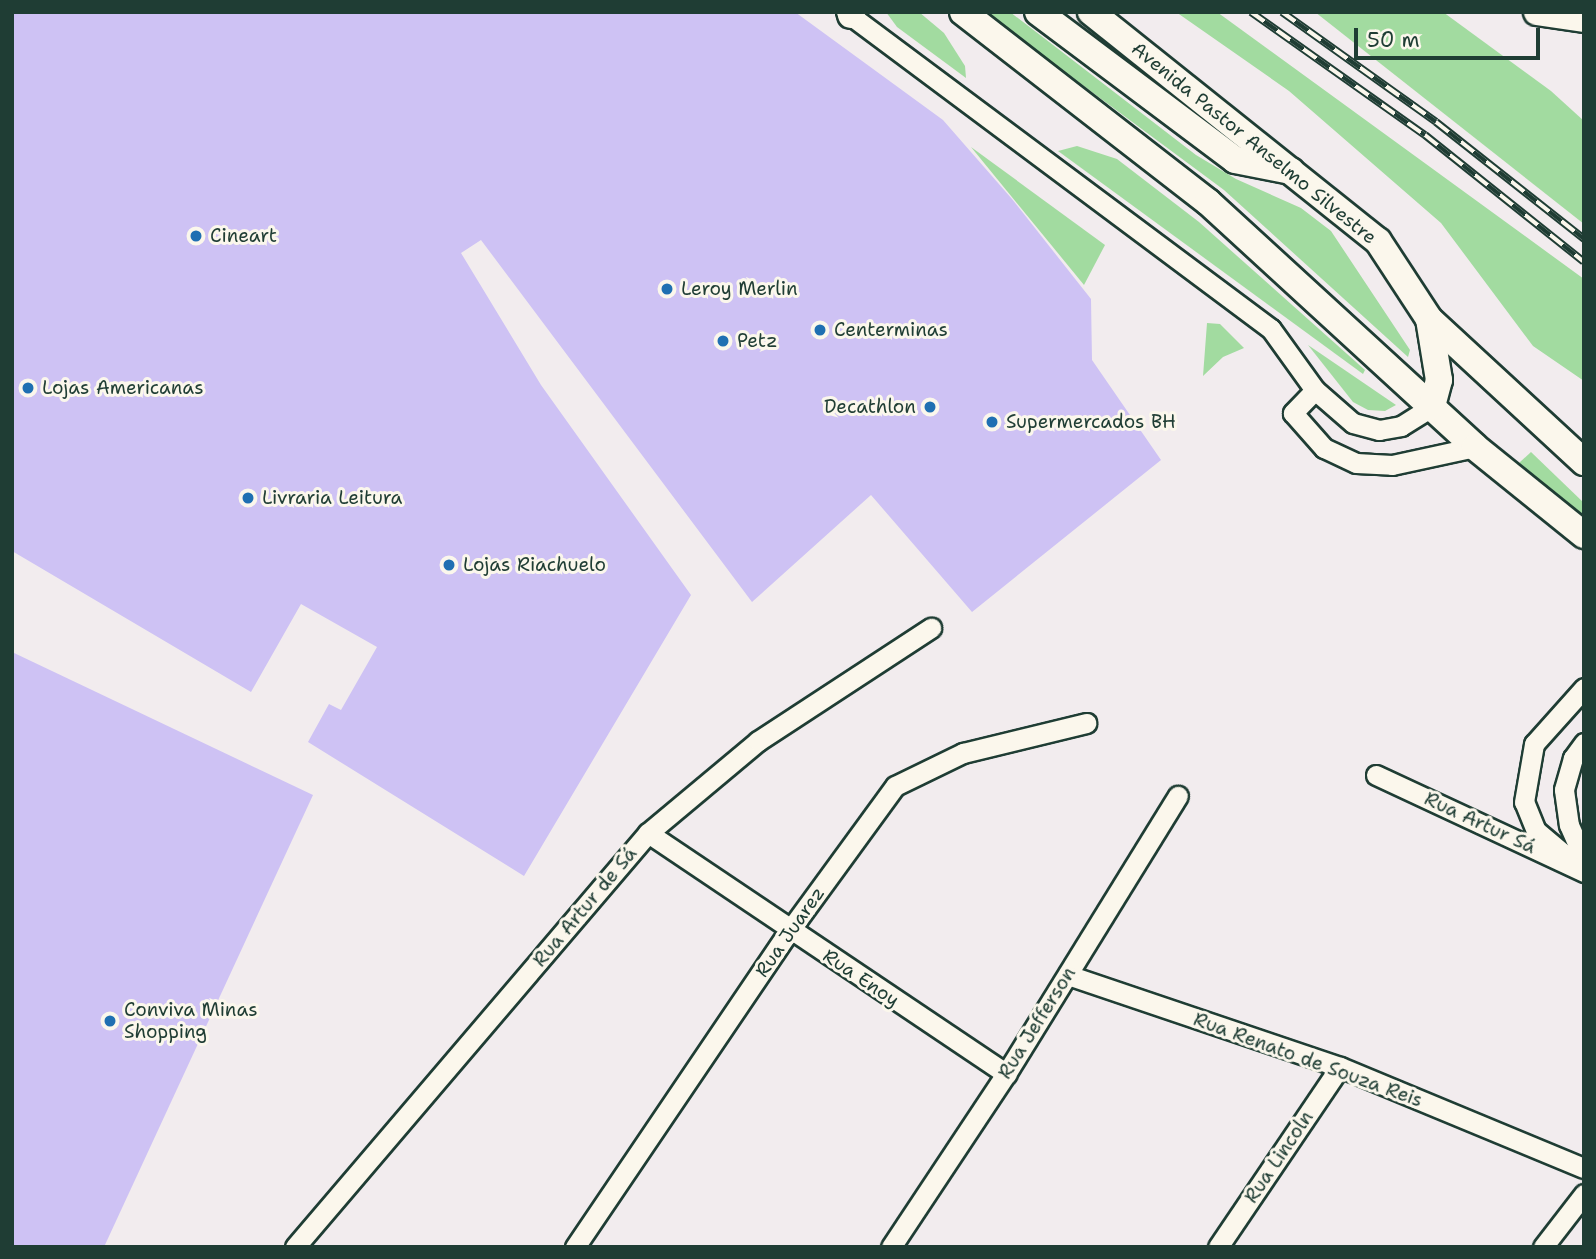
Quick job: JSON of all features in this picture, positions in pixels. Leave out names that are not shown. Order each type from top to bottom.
[{"type":"main road","points":[[963,12],[1208,202],[1475,447],[1584,535]]},
{"type":"main road","points":[[1038,12],[1235,160],[1296,172]]},
{"type":"main road","name":"Avenida Pastor Anselmo Silvestre","points":[[1091,12],[1296,172],[1378,241],[1429,319],[1584,462]]},
{"type":"main road","points":[[1538,12],[1584,19]]},
{"type":"main road","points":[[1429,319],[1439,380],[1432,407]]},
{"type":"street","points":[[850,13],[1271,330],[1315,390],[1353,423],[1379,430],[1401,426],[1432,407]]},
{"type":"street","points":[[1315,390],[1293,414],[1324,447],[1356,463],[1392,465],[1475,447]]},
{"type":"street","name":"Rua Artur de Sá","points":[[295,1247],[648,833],[758,741],[931,628]]},
{"type":"street","points":[[1584,688],[1534,744],[1524,802],[1536,831],[1584,871]]},
{"type":"street","name":"Rua Juarez","points":[[575,1247],[790,930],[895,786],[963,753],[1086,723]]},
{"type":"street","points":[[1584,743],[1573,758],[1564,790],[1570,825],[1584,859]]},
{"type":"street","name":"Rua Artur Sá","points":[[1376,775],[1584,871]]},
{"type":"street","name":"Rua Jefferson","points":[[891,1247],[1006,1074],[1178,796]]},
{"type":"street","name":"Rua Enoy","points":[[648,833],[1006,1074]]},
{"type":"street","name":"Rua Renato de Souza Reis","points":[[1068,975],[1340,1067],[1584,1168]]},
{"type":"street","name":"Rua Lincoln","points":[[1218,1247],[1340,1067]]},
{"type":"street","points":[[1543,1247],[1584,1194]]},
{"type":"green space","points":[[886,12],[919,12],[944,33],[965,66],[966,78],[897,27]]},
{"type":"green space","points":[[984,12],[1010,12],[1196,155],[1236,179],[1301,208],[1331,231],[1410,350],[1408,357],[1224,190]]},
{"type":"green space","points":[[1176,12],[1217,12],[1584,279],[1584,381],[1533,346],[1441,223],[1289,91]]},
{"type":"green space","points":[[1315,12],[1443,12],[1551,91],[1584,121],[1584,224]]},
{"type":"green space","points":[[1077,146],[1117,159],[1199,222],[1365,370],[1363,374],[1058,151]]},
{"type":"green space","points":[[971,147],[1105,245],[1084,285]]},
{"type":"green space","points":[[1207,323],[1220,324],[1244,348],[1223,357],[1203,376]]},
{"type":"green space","points":[[1308,345],[1396,405],[1385,411],[1368,410],[1353,402]]},
{"type":"green space","points":[[1531,452],[1584,503],[1584,522],[1519,463]]},
{"type":"building","points":[[12,12],[795,12],[943,120],[1012,199],[1091,299],[1092,360],[1161,460],[972,612],[871,495],[752,602],[481,240],[461,253],[541,385],[691,595],[524,876],[308,742],[329,704],[341,710],[377,647],[301,604],[251,692],[12,551]]},
{"type":"building","name":"Conviva Minas Shopping","points":[[12,652],[313,795],[104,1247],[12,1247]]},
{"type":"railway","points":[[1251,12],[1425,135],[1584,262]]},
{"type":"railway","points":[[1282,12],[1436,122],[1584,239]]},
{"type":"place","name":"Cineart","points":[[196,236]]},
{"type":"place","name":"Leroy Merlin","points":[[667,289]]},
{"type":"place","name":"Centerminas","points":[[820,330]]},
{"type":"place","name":"Petz","points":[[723,341]]},
{"type":"place","name":"Lojas Americanas","points":[[28,388]]},
{"type":"place","name":"Decathlon","points":[[930,407]]},
{"type":"place","name":"Supermercados BH","points":[[992,422]]},
{"type":"place","name":"Livraria Leitura","points":[[248,498]]},
{"type":"place","name":"Lojas Riachuelo","points":[[449,565]]},
{"type":"place","name":"Conviva Minas Shopping","points":[[110,1021]]}]
